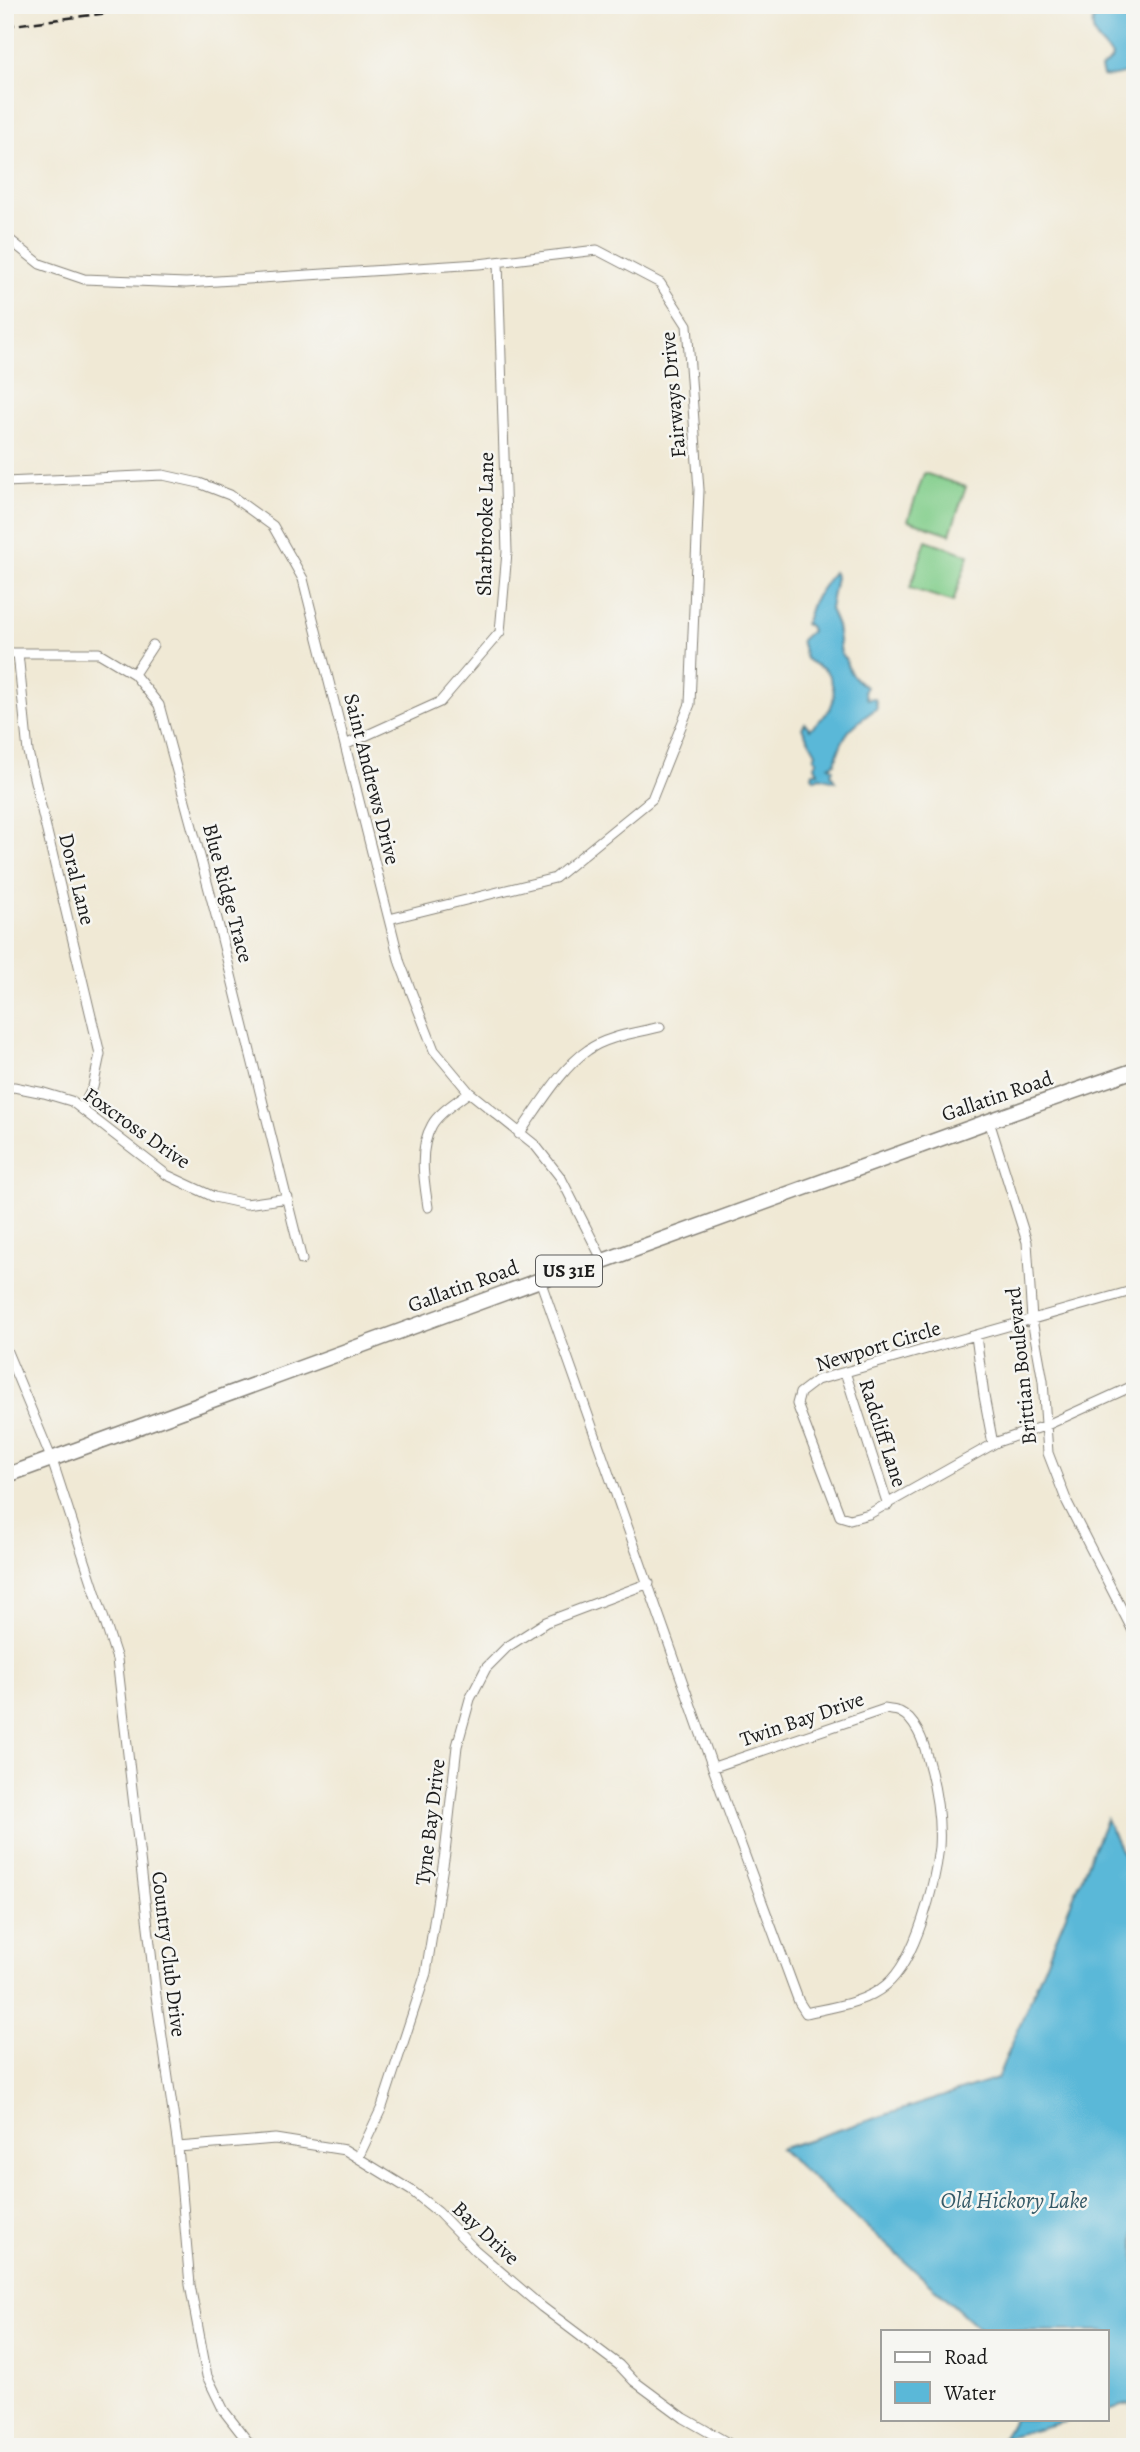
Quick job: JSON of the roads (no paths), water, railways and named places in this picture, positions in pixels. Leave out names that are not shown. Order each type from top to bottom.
[{"type":"main road","name":"Gallatin Road","points":[[5,1476],[540,1280],[603,1261],[1135,1070]]},
{"type":"street","name":"Fairways Drive","points":[[5,236],[40,264],[84,279],[186,283],[498,262],[597,250],[660,283],[687,325],[699,490],[691,704],[652,799],[555,878],[389,919]]},
{"type":"street","name":"Sharbrooke Lane","points":[[345,745],[440,702],[500,632],[507,552],[498,262]]},
{"type":"street","name":"Saint Andrews Drive","points":[[5,482],[163,475],[199,483],[230,495],[273,526],[303,579],[400,963],[434,1049],[469,1091],[535,1145],[561,1178],[603,1261]]},
{"type":"street","points":[[134,674],[153,645]]},
{"type":"street","name":"Blue Ridge Trace","points":[[5,653],[99,653],[134,674],[159,705],[217,919],[302,1260]]},
{"type":"street","name":"Doral Lane","points":[[18,653],[28,752],[100,1054],[93,1087],[82,1109]]},
{"type":"street","points":[[519,1134],[571,1065],[588,1049],[610,1040],[660,1027]]},
{"type":"street","name":"Foxcross Drive","points":[[5,1088],[14,1087],[71,1101],[167,1175],[214,1197],[246,1204],[288,1198]]},
{"type":"street","points":[[428,1207],[424,1179],[425,1147],[432,1124],[469,1091]]},
{"type":"street","name":"Brittian Boulevard","points":[[989,1121],[1027,1242],[1032,1320],[1043,1381],[1048,1452],[1067,1502],[1135,1635]]},
{"type":"street","points":[[540,1280],[714,1767]]},
{"type":"street","name":"Newport Circle","points":[[1135,1290],[817,1380],[800,1393],[797,1404],[840,1516],[860,1518],[888,1505],[993,1444],[1047,1425],[1135,1385]]},
{"type":"street","points":[[976,1336],[993,1444]]},
{"type":"street","name":"Country Club Drive","points":[[5,1346],[52,1460],[117,1659],[156,1996],[178,2147],[190,2285],[206,2376],[223,2411],[252,2447]]},
{"type":"street","name":"Radcliff Lane","points":[[845,1372],[888,1505]]},
{"type":"street","name":"Tyne Bay Drive","points":[[358,2158],[382,2107],[426,1973],[445,1853],[457,1746],[470,1699],[486,1668],[507,1647],[546,1622],[649,1583]]},
{"type":"street","name":"Twin Bay Drive","points":[[885,1709],[901,1712],[915,1727],[924,1744],[935,1786],[939,1846],[920,1930],[908,1956],[887,1985],[856,2001],[806,2013],[799,2001],[714,1767],[885,1709]]},
{"type":"street","name":"Bay Drive","points":[[178,2147],[275,2139],[345,2150],[412,2191],[542,2307],[684,2418],[734,2447]]},
{"type":"water","points":[[1100,15],[1135,22],[1135,72],[1103,76],[1101,68],[1112,56],[1093,31],[1093,20]]},
{"type":"water","points":[[833,572],[836,577],[830,609],[837,626],[841,654],[853,676],[866,687],[864,692],[867,699],[875,698],[877,708],[854,725],[845,737],[835,763],[829,766],[833,769],[831,773],[835,781],[820,777],[815,779],[812,776],[813,772],[818,772],[815,766],[817,760],[814,758],[816,753],[802,728],[805,723],[810,729],[824,716],[831,707],[834,695],[826,671],[806,659],[801,640],[811,631],[805,624],[813,601]]},
{"type":"water","name":"Old Hickory Lake","points":[[1106,1819],[1135,1879],[1135,2412],[1130,2404],[1108,2410],[1108,2330],[981,2330],[780,2149],[997,2079]]},
{"type":"water","points":[[1013,2420],[1071,2420],[1002,2438]]},
{"type":"railway","points":[[5,26],[171,5]]}]
